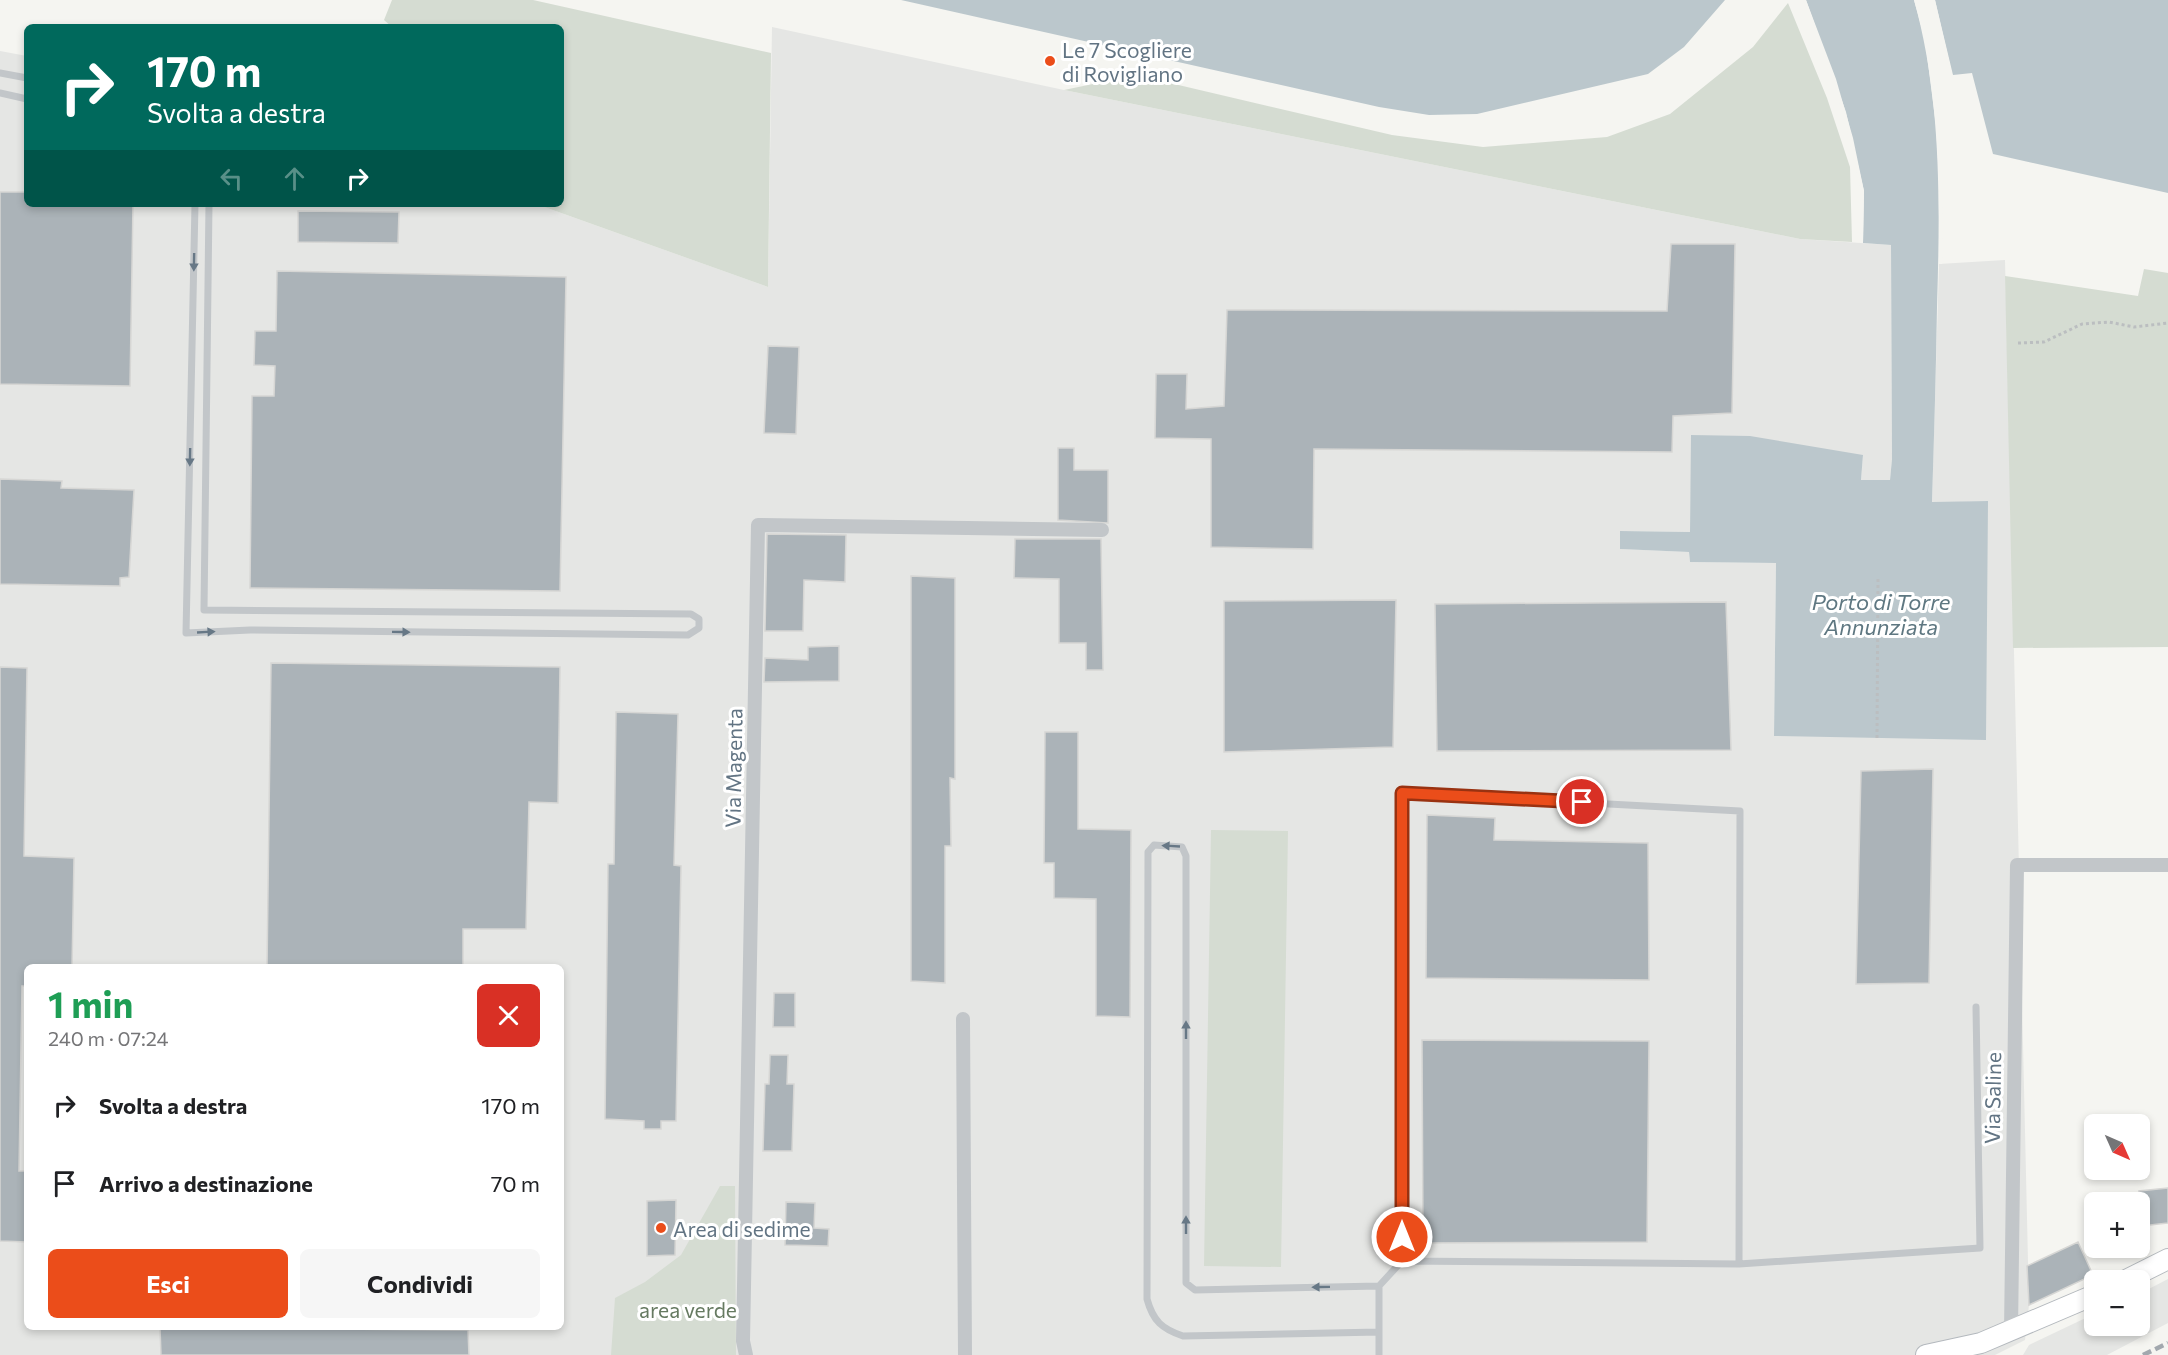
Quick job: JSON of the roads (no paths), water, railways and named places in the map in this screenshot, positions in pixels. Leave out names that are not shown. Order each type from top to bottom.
[{"type":"street","name":"Via Magenta","points":[[746,1355],[743,1341],[758,525],[1102,530]]},
{"type":"street","name":"Via Saline","points":[[2011,1332],[2017,865],[2168,865]]},
{"type":"street","points":[[963,1019],[965,1355]]},
{"type":"street","points":[[2146,1270],[2168,1259]]},
{"type":"street","points":[[1926,1355],[1958,1350],[2011,1332],[2084,1299]]},
{"type":"lane","points":[[0,73],[24,77]]},
{"type":"lane","points":[[0,93],[24,98]]},
{"type":"lane","points":[[195,207],[186,633],[250,630],[688,635],[699,628],[699,619],[691,614],[204,610],[209,207]]},
{"type":"lane","points":[[1379,1355],[1379,1286],[1402,1261],[1402,793],[1740,811],[1739,1264]]},
{"type":"lane","points":[[1379,1286],[1195,1290],[1186,1283],[1186,856],[1182,847],[1154,845],[1148,852],[1147,1299],[1152,1316],[1165,1330],[1184,1336],[1379,1332]]},
{"type":"lane","points":[[1402,1261],[1739,1264],[1980,1248],[1976,1007]]},
{"type":"water","points":[[901,0],[1725,0],[1684,47],[1648,74],[1477,114],[1429,115],[1379,107]]},
{"type":"water","name":"Porto di Torre Annunziata","points":[[1806,0],[1914,0],[1930,76],[1937,152],[1939,230],[1932,502],[1988,501],[1986,740],[1774,736],[1776,563],[1690,562],[1689,552],[1620,549],[1620,531],[1690,532],[1691,435],[1750,436],[1863,455],[1861,480],[1890,480],[1892,459],[1891,245],[1863,243],[1864,191],[1853,138],[1836,79]]},
{"type":"water","points":[[1935,0],[2168,0],[2168,193],[1993,154],[1972,73],[1953,75]]},
{"type":"railway","points":[[2143,1355],[2168,1343]]},
{"type":"place","name":"Le 7 Scogliere di Rovigliano","points":[[1050,61]]},
{"type":"place","name":"Area di sedime","points":[[661,1228]]},
{"type":"park label","name":"area verde","points":[[688,1309]]}]
